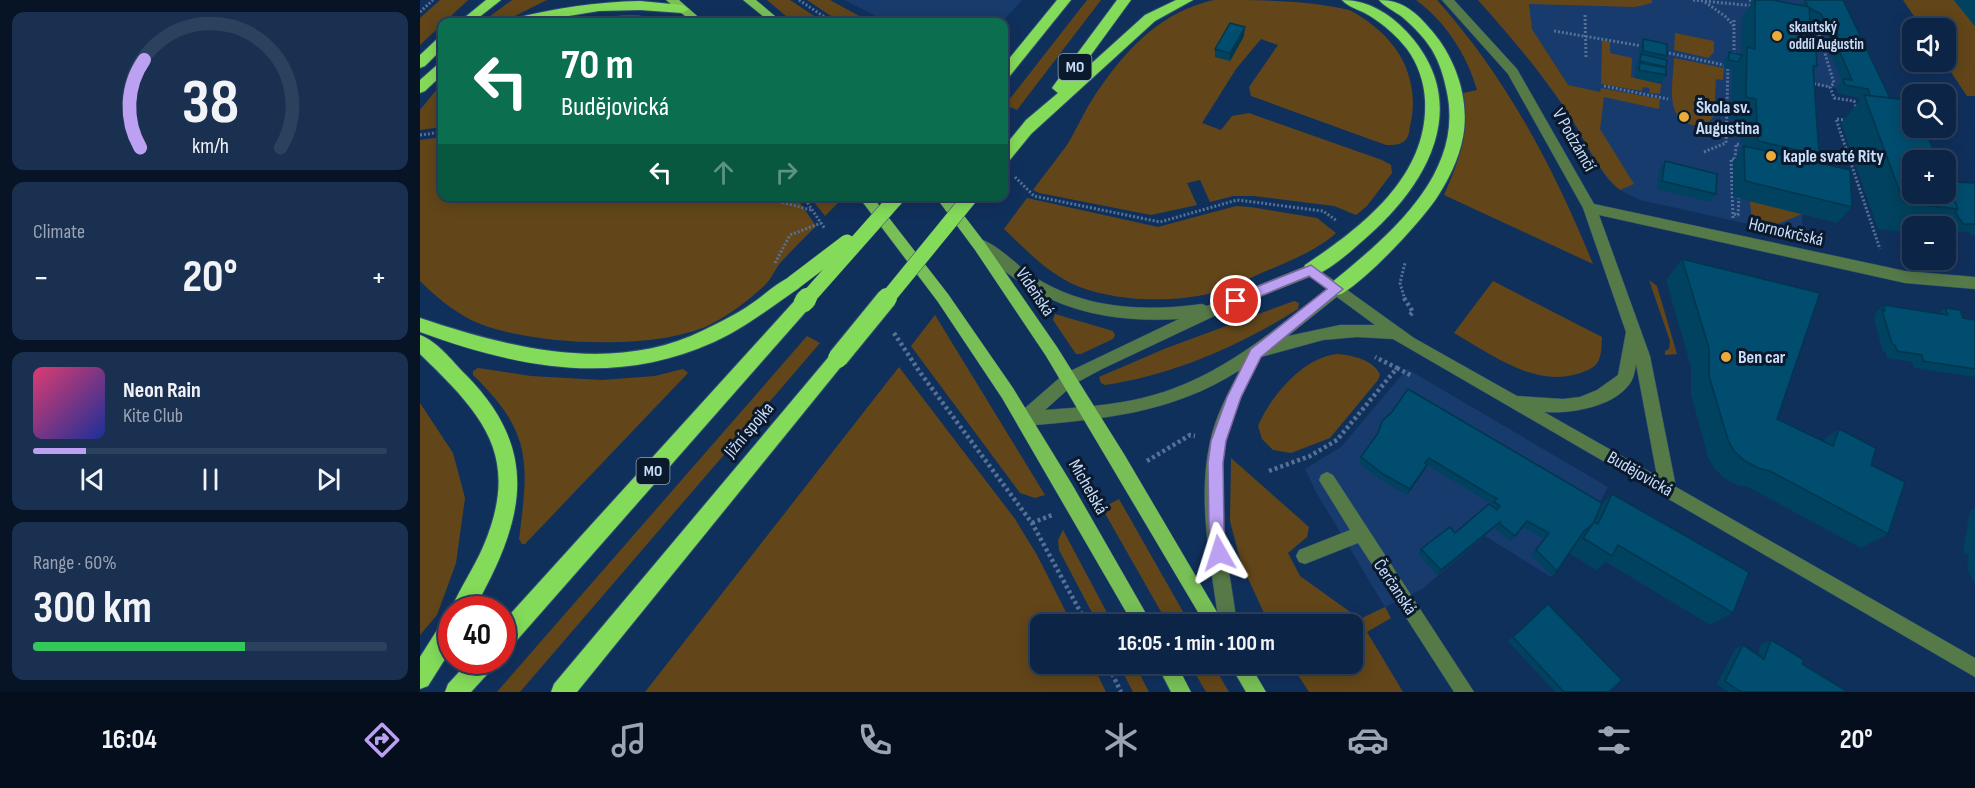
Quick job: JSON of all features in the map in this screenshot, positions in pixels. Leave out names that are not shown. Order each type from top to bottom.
[{"type":"highway","points":[[469,18],[486,0]]},
{"type":"highway","points":[[470,18],[494,0]]},
{"type":"highway","points":[[524,18],[560,0]]},
{"type":"highway","points":[[1008,69],[1064,0]]},
{"type":"highway","name":"MO","points":[[1008,153],[1124,0]]},
{"type":"highway","points":[[1024,132],[1143,23],[1164,9],[1186,0]]},
{"type":"highway","points":[[1311,270],[1359,235],[1405,186],[1418,166],[1425,148],[1434,108],[1430,77],[1421,57],[1410,43],[1378,15],[1349,0]]},
{"type":"highway","points":[[1336,289],[1383,250],[1418,211],[1439,184],[1450,160],[1455,140],[1459,116],[1458,99],[1446,63],[1424,29],[1411,16],[1386,0]]},
{"type":"highway","points":[[532,18],[599,6],[677,4]]},
{"type":"highway","points":[[420,63],[438,46]]},
{"type":"highway","points":[[420,88],[438,72]]},
{"type":"highway","name":"MO","points":[[516,624],[894,201]]},
{"type":"highway","name":"Jižní spojka","points":[[562,692],[967,201]]},
{"type":"highway","points":[[420,325],[506,353],[536,359],[592,362],[624,360],[656,353],[719,331],[748,315],[880,217]]},
{"type":"highway","points":[[420,343],[476,400],[495,427],[506,462],[508,482],[501,525],[493,548],[469,596]]},
{"type":"highway","points":[[420,678],[438,649]]},
{"type":"highway","points":[[456,692],[472,674]]},
{"type":"main road","points":[[749,0],[771,18]]},
{"type":"main road","points":[[677,4],[693,18]]},
{"type":"main road","name":"Michelská","points":[[868,201],[932,282],[994,372],[1024,419],[1137,614]]},
{"type":"main road","name":"Vídeňská","points":[[945,201],[980,244],[1070,380],[1089,413]]},
{"type":"main road","points":[[1089,413],[1209,614]]},
{"type":"main road","points":[[1171,674],[1182,692]]},
{"type":"main road","points":[[1245,674],[1257,692]]},
{"type":"street","name":"V Podzámčí","points":[[1448,0],[1513,72],[1590,208],[1642,356],[1668,489]]},
{"type":"street","name":"Hornokrčská","points":[[1590,208],[1905,277],[1975,283]]},
{"type":"street","points":[[980,244],[1036,285],[1082,305],[1142,314],[1191,312],[1220,307]]},
{"type":"street","name":"Budějovická","points":[[1311,270],[1394,333],[1975,668]]},
{"type":"street","points":[[1024,419],[1070,380],[1220,307],[1311,270]]},
{"type":"street","points":[[1227,614],[1216,529],[1218,441],[1234,397],[1256,353],[1336,289]]},
{"type":"street","name":"V Podzámčí","points":[[1513,401],[1556,406],[1588,403],[1625,380],[1631,352],[1630,321]]},
{"type":"street","points":[[1024,419],[1118,410],[1164,398],[1195,386],[1256,353],[1284,342],[1333,330],[1353,329],[1394,333]]},
{"type":"street","name":"Čerčanská","points":[[1327,480],[1360,534],[1465,692]]},
{"type":"street","points":[[1305,556],[1360,534]]},
{"type":"path","points":[[420,12],[433,0]]},
{"type":"path","points":[[799,0],[826,18]]},
{"type":"path","points":[[1693,0],[1763,7]]},
{"type":"path","points":[[1749,0],[1759,1]]},
{"type":"path","points":[[1705,1],[1726,17],[1734,27]]},
{"type":"path","points":[[1585,15],[1586,57]]},
{"type":"path","points":[[1805,18],[1818,31],[1834,83],[1830,87]]},
{"type":"path","points":[[1726,142],[1728,66],[1734,59],[1734,20]]},
{"type":"path","points":[[1554,31],[1647,47]]},
{"type":"path","points":[[1669,53],[1734,67]]},
{"type":"path","points":[[1808,83],[1830,87]]},
{"type":"path","points":[[1604,86],[1668,99]]},
{"type":"path","points":[[1830,87],[1834,98],[1854,101],[1858,111]]},
{"type":"path","points":[[1853,121],[1836,119],[1884,259]]},
{"type":"path","points":[[420,135],[438,133]]},
{"type":"path","points":[[1704,152],[1726,142],[1739,145],[1735,160],[1731,159],[1734,225]]},
{"type":"path","points":[[1011,173],[1034,196],[1160,222],[1237,200],[1323,212],[1345,227]]},
{"type":"path","points":[[1733,213],[1738,215],[1739,198]]},
{"type":"path","points":[[778,201],[811,210]]},
{"type":"path","points":[[805,201],[827,233]]},
{"type":"path","points":[[781,266],[772,270],[777,256],[790,235],[821,223]]},
{"type":"path","points":[[1396,257],[1406,263],[1399,286],[1405,302],[1413,312]]},
{"type":"path","points":[[893,331],[1032,523],[1082,614]]},
{"type":"path","points":[[1374,357],[1412,376]]},
{"type":"path","points":[[1269,471],[1305,459],[1337,441],[1397,368]]},
{"type":"path","points":[[1143,463],[1190,435],[1198,436]]},
{"type":"path","points":[[1032,523],[1053,514]]},
{"type":"path","points":[[1112,674],[1121,692]]},
{"type":"shaded area","points":[[440,0],[468,0],[449,18],[438,18],[438,28],[420,45],[420,18]]},
{"type":"shaded area","points":[[512,0],[547,0],[511,18],[487,18]]},
{"type":"shaded area","points":[[767,0],[790,0],[817,18],[788,18]]},
{"type":"shaded area","points":[[807,0],[830,0],[863,18],[834,18]]},
{"type":"shaded area","points":[[845,0],[1022,0],[1006,18],[879,18]]},
{"type":"shaded area","points":[[1087,0],[1101,0],[1017,110],[1008,106],[1008,101]]},
{"type":"shaded area","points":[[1214,0],[1300,2],[1349,10],[1374,26],[1395,48],[1409,75],[1413,95],[1408,135],[1400,144],[1386,145],[1251,96],[1249,87],[1278,45],[1261,39],[1236,69],[1202,123],[1221,130],[1232,116],[1249,113],[1382,160],[1391,165],[1392,173],[1367,206],[1356,215],[1334,206],[1253,196],[1233,196],[1210,202],[1200,180],[1187,183],[1197,205],[1151,215],[1033,190],[1067,145],[1097,92],[1137,43],[1150,31],[1179,12]]},
{"type":"shaded area","points":[[1416,0],[1437,0],[1485,60],[1545,159],[1593,264],[1444,195],[1462,146],[1466,120],[1463,93],[1477,90],[1454,40],[1437,18]]},
{"type":"shaded area","name":"Škola sv. Augustina","points":[[1478,0],[1832,0],[1870,122],[1860,98],[1838,93],[1836,88],[1800,82],[1799,155],[1837,223],[1802,214],[1803,236],[1640,200],[1620,190],[1608,180],[1568,113],[1528,57]]},
{"type":"shaded area","points":[[1478,0],[1652,0],[1652,3],[1635,7],[1529,4],[1532,29],[1568,85],[1600,92],[1601,88],[1660,99],[1659,109],[1604,97],[1600,129],[1634,184],[1620,190],[1604,173],[1558,98]]},
{"type":"shaded area","points":[[1903,0],[1954,0],[1975,26],[1975,96],[1967,96],[1951,72],[1956,72],[1956,18],[1915,18]]},
{"type":"shaded area","points":[[638,15],[651,18],[601,18]]},
{"type":"shaded area","points":[[1675,33],[1714,41],[1714,52],[1708,58],[1674,50]]},
{"type":"shaded area","points":[[1602,40],[1610,42],[1610,53],[1632,58],[1631,77],[1661,84],[1660,94],[1650,93],[1649,88],[1643,87],[1642,91],[1601,84]]},
{"type":"shaded area","points":[[1674,58],[1724,68],[1723,80],[1716,79],[1714,116],[1706,125],[1692,125],[1682,121],[1676,113],[1672,93]]},
{"type":"shaded area","points":[[438,88],[438,128],[420,130],[420,110]]},
{"type":"shaded area","points":[[438,138],[438,201],[799,201],[816,226],[753,295],[720,319],[690,332],[627,342],[557,340],[524,336],[471,320],[457,312],[420,281],[420,140]]},
{"type":"shaded area","points":[[1027,198],[1158,227],[1236,206],[1250,207],[1317,218],[1336,233],[1300,256],[1218,291],[1175,299],[1134,299],[1094,292],[1076,285],[1052,272],[1024,248],[1004,229]]},
{"type":"shaded area","points":[[813,201],[840,201],[825,216]]},
{"type":"shaded area","points":[[1750,201],[1802,214],[1770,227],[1752,222]]},
{"type":"shaded area","points":[[1649,280],[1657,286],[1677,354],[1665,355],[1670,341]]},
{"type":"shaded area","points":[[1493,281],[1602,337],[1600,357],[1595,365],[1577,374],[1561,377],[1544,376],[1498,359],[1454,333]]},
{"type":"shaded area","points":[[1294,301],[1299,303],[1298,309],[1229,347],[1156,374],[1105,385],[1101,383],[1099,377],[1164,349]]},
{"type":"shaded area","points":[[1055,314],[1113,331],[1115,335],[1113,339],[1081,354],[1076,354],[1053,320]]},
{"type":"shaded area","points":[[935,315],[1045,495],[1035,498],[1020,493],[911,346]]},
{"type":"shaded area","points":[[807,336],[820,343],[520,692],[497,692],[513,674],[516,674],[516,670]]},
{"type":"shaded area","points":[[1337,354],[1356,357],[1368,362],[1380,375],[1378,380],[1330,438],[1291,453],[1273,450],[1262,439],[1258,426],[1279,391],[1289,380],[1312,363]]},
{"type":"shaded area","points":[[899,367],[1015,519],[1037,555],[1067,614],[1030,614],[1030,674],[1097,674],[1106,692],[645,692]]},
{"type":"shaded area","points":[[478,368],[531,376],[602,380],[655,376],[683,369],[688,373],[525,544],[522,544],[519,539],[524,489],[522,449],[506,414],[473,375],[473,371]]},
{"type":"shaded area","points":[[1407,369],[1608,487],[1551,577],[1485,536],[1422,589],[1385,607],[1316,492],[1305,469],[1341,447]]},
{"type":"shaded area","points":[[420,403],[453,453],[465,498],[456,563],[444,596],[438,596],[437,615],[420,635]]},
{"type":"shaded area","points":[[1231,458],[1309,527],[1307,537],[1288,553],[1300,576],[1353,614],[1264,614],[1241,563],[1230,521]]},
{"type":"shaded area","points":[[1119,499],[1184,614],[1162,614],[1102,508]]},
{"type":"shaded area","points":[[1063,530],[1108,614],[1093,614],[1059,550],[1058,540]]},
{"type":"shaded area","points":[[1385,607],[1391,618],[1367,632],[1403,692],[1309,692],[1297,674],[1363,674],[1363,618]]},
{"type":"shaded area","points":[[1124,674],[1140,674],[1149,692],[1133,692]]},
{"type":"shaded area","points":[[1195,674],[1218,674],[1229,692],[1206,692]]},
{"type":"building","points":[[1755,0],[1773,0],[1809,7],[1812,48],[1816,49],[1817,66],[1813,66],[1819,155],[1758,141],[1756,99],[1746,97],[1747,47],[1755,49]]},
{"type":"building","points":[[1805,0],[1843,0],[1890,98],[1870,96],[1868,89],[1845,85],[1843,79],[1852,80],[1832,34],[1838,35],[1834,28],[1829,28],[1821,14],[1808,7]]},
{"type":"building","points":[[1230,23],[1245,27],[1230,53],[1215,49]]},
{"type":"building","points":[[1643,39],[1667,44],[1667,56],[1643,51]]},
{"type":"building","points":[[1729,52],[1742,55],[1738,62],[1729,60]]},
{"type":"building","points":[[1641,54],[1667,60],[1666,67],[1640,61]]},
{"type":"building","points":[[1640,63],[1666,68],[1666,75],[1639,70]]},
{"type":"building","points":[[1864,95],[1902,99],[1902,138],[1928,138],[1934,150],[1902,150],[1902,198]]},
{"type":"building","points":[[1744,146],[1850,170],[1852,207],[1745,181]]},
{"type":"building","points":[[1665,161],[1717,174],[1716,194],[1662,181]]},
{"type":"building","points":[[1956,182],[1974,183],[1975,224],[1963,224],[1955,212],[1958,209]]},
{"type":"building","points":[[1913,204],[1956,204],[1958,209]]},
{"type":"building","points":[[1682,259],[1820,293],[1777,419],[1833,446],[1839,429],[1876,448],[1871,465],[1905,482],[1888,534],[1770,471],[1745,461],[1734,451],[1728,440],[1709,376],[1709,348]]},
{"type":"building","points":[[1884,305],[1948,315],[1945,308],[1960,310],[1963,318],[1975,320],[1975,369],[1923,361],[1922,355],[1897,351],[1895,345],[1892,344],[1882,310],[1885,311]]},
{"type":"building","points":[[1408,389],[1602,503],[1593,524],[1584,531],[1557,571],[1536,550],[1549,533],[1527,521],[1515,536],[1499,523],[1501,521],[1441,570],[1421,549],[1450,527],[1455,533],[1489,504],[1497,510],[1500,506],[1494,502],[1497,499],[1429,458],[1425,463],[1427,465],[1410,489],[1383,474],[1361,457],[1378,433],[1382,421],[1392,412]]},
{"type":"building","points":[[1612,494],[1749,572],[1733,613],[1618,545],[1612,556],[1583,538],[1594,522],[1598,524]]},
{"type":"building","points":[[1548,604],[1622,680],[1609,692],[1564,692],[1513,637]]},
{"type":"building","points":[[1771,640],[1804,660],[1802,664],[1848,692],[1741,692],[1725,681],[1743,645],[1764,659]]},
{"type":"place","name":"skautský oddíl Augustin","points":[[1777,36]]},
{"type":"place","name":"Škola sv. Augustina","points":[[1684,117]]},
{"type":"place","name":"kaple svaté Rity","points":[[1771,156]]},
{"type":"place","name":"Ben car","points":[[1726,357]]},
{"type":"route","points":[[1219,553],[1215,482],[1218,441],[1234,397],[1256,353],[1336,289],[1311,270],[1236,301]]}]
